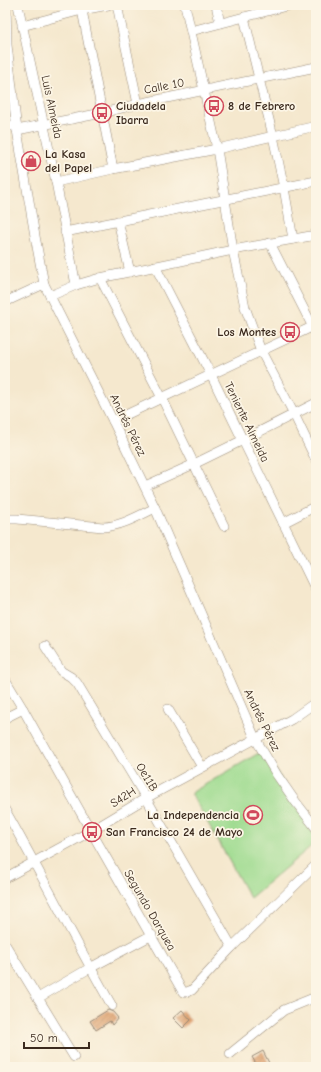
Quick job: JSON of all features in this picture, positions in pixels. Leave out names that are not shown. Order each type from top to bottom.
[{"type":"street","name":"Andrés Pérez","points":[[6,5],[6,45],[16,127],[34,236],[44,284],[145,486],[255,738],[277,775],[316,828]]},
{"type":"street","name":"Luis Almeida","points":[[18,5],[56,182],[76,285]]},
{"type":"street","points":[[22,26],[82,8],[108,5]]},
{"type":"street","points":[[116,5],[138,104]]},
{"type":"street","points":[[185,5],[216,149],[233,250],[245,307],[261,351],[316,460]]},
{"type":"street","points":[[216,5],[220,23]]},
{"type":"street","points":[[191,30],[290,5]]},
{"type":"street","points":[[82,8],[113,169]]},
{"type":"street","points":[[244,17],[273,136],[293,239]]},
{"type":"street","name":"Calle 10","points":[[5,127],[44,125],[316,67]]},
{"type":"street","points":[[56,182],[113,169],[216,149],[316,126]]},
{"type":"street","points":[[65,232],[316,181]]},
{"type":"street","points":[[118,221],[130,272]]},
{"type":"street","points":[[50,296],[76,285],[100,278],[233,250],[316,235]]},
{"type":"street","points":[[113,421],[261,351],[315,328],[270,243]]},
{"type":"street","name":"Teniente Almeida","points":[[155,266],[211,375],[314,588]]},
{"type":"street","points":[[100,278],[162,398],[224,526]]},
{"type":"street","points":[[5,302],[44,284]]},
{"type":"street","points":[[145,486],[194,464],[316,403]]},
{"type":"street","points":[[283,523],[316,506]]},
{"type":"street","points":[[5,519],[103,527],[122,524],[155,508]]},
{"type":"street","name":"Oe11B","points":[[45,646],[61,671],[77,682],[232,947]]},
{"type":"street","name":"Segundo Darquea","points":[[5,679],[23,708],[91,832],[152,935],[183,992],[192,990],[232,947],[316,865]]},
{"type":"street","name":"S42H","points":[[5,878],[91,832],[146,798],[292,719],[316,702]]},
{"type":"street","points":[[5,718],[23,708]]},
{"type":"street","points":[[168,709],[202,767]]},
{"type":"street","points":[[5,810],[112,1006]]},
{"type":"street","points":[[38,998],[152,935]]},
{"type":"street","points":[[5,944],[74,1057]]},
{"type":"street","points":[[230,1054],[284,1010],[316,997]]},
{"type":"green space","name":"La Independencia","points":[[264,750],[316,838],[316,842],[250,898],[191,793]]},
{"type":"building","points":[[108,1010],[113,1012],[118,1018],[112,1025],[110,1021],[96,1030],[90,1021]]},
{"type":"building","points":[[182,1010],[191,1020],[183,1028],[173,1018]]},
{"type":"building","points":[[263,1051],[269,1063],[262,1067],[258,1067],[252,1057]]},
{"type":"place","name":"8 de Febrero","points":[[214,106]]},
{"type":"place","name":"Ciudadela Ibarra","points":[[102,113]]},
{"type":"place","name":"La Kasa del Papel","points":[[31,161]]},
{"type":"place","name":"Los Montes","points":[[290,332]]},
{"type":"place","name":"La Independencia","points":[[253,815]]},
{"type":"place","name":"San Francisco 24 de Mayo","points":[[92,832]]}]
